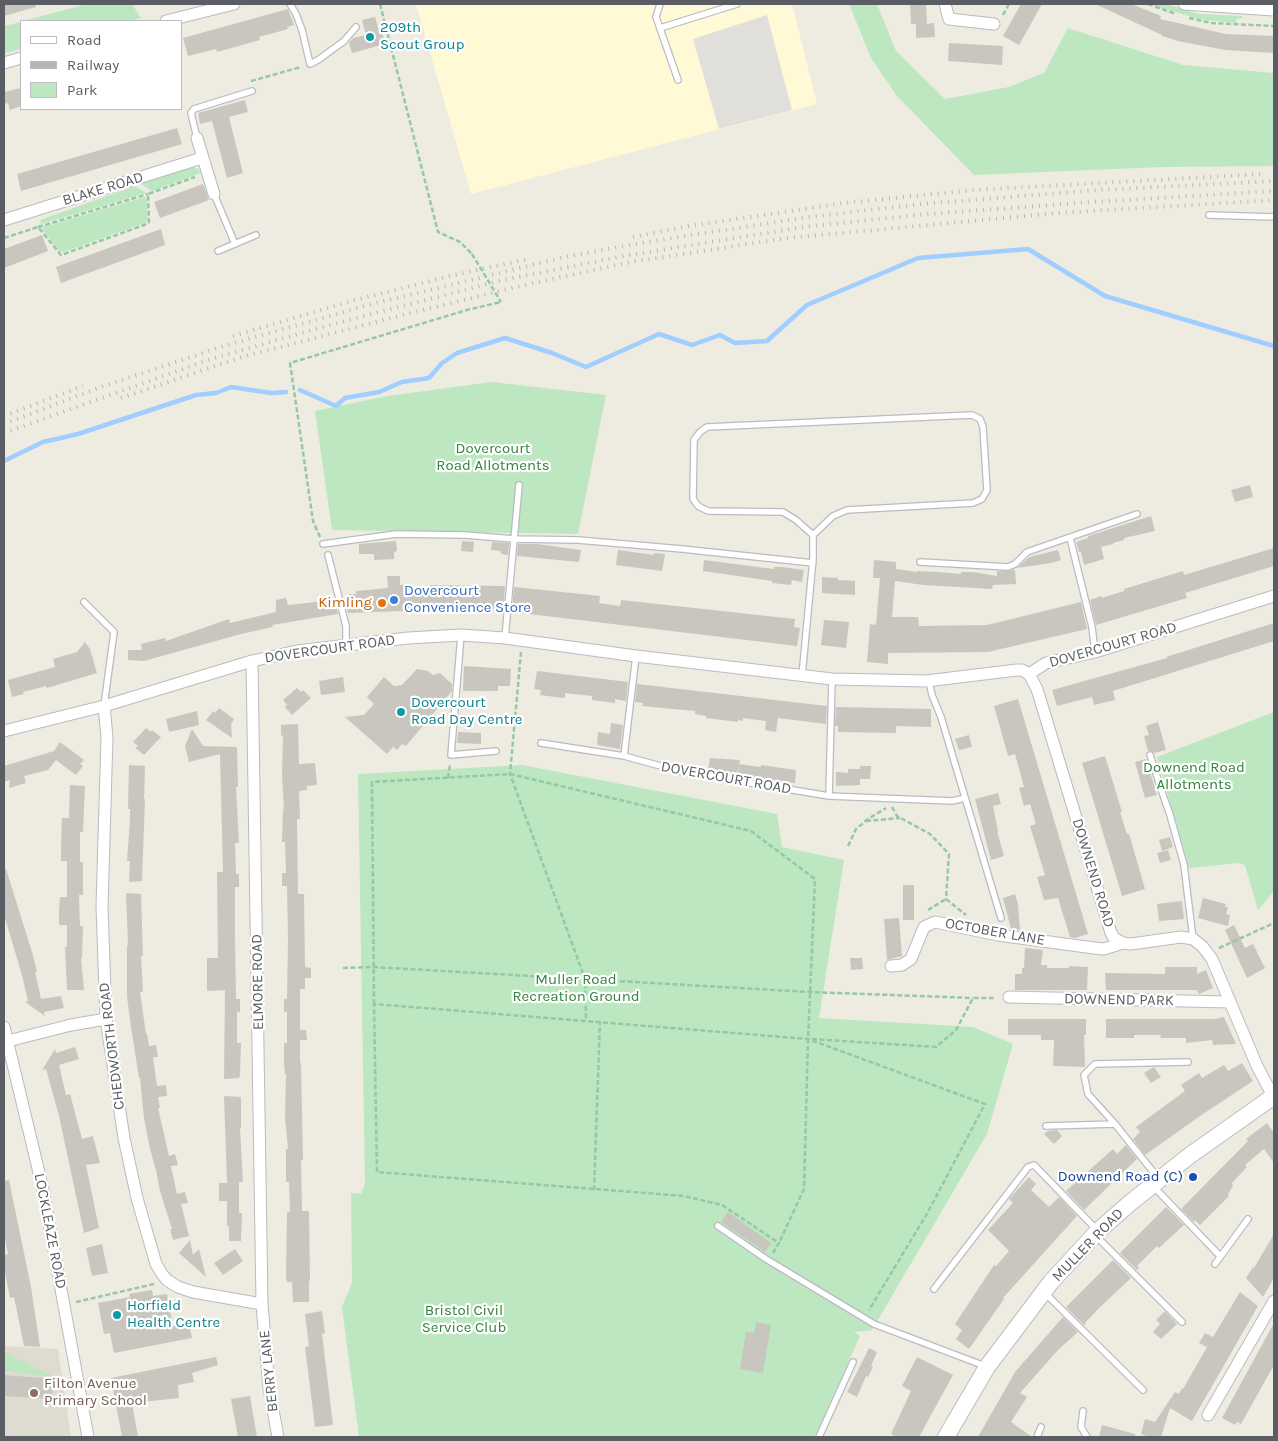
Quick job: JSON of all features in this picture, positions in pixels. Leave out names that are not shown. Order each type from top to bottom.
[{"type":"main road","name":"MULLER ROAD","points":[[946,1437],[987,1367],[1044,1292],[1097,1233],[1130,1202],[1189,1156],[1274,1097]]},
{"type":"street","points":[[170,20],[234,4]]},
{"type":"street","points":[[945,4],[949,20],[994,24]]},
{"type":"street","points":[[1190,4],[1274,10]]},
{"type":"street","points":[[4,62],[20,58]]},
{"type":"street","points":[[196,138],[214,194]]},
{"type":"street","name":"BLAKE ROAD","points":[[4,220],[202,158]]},
{"type":"street","name":"DOVERCOURT ROAD","points":[[4,731],[104,706],[252,661],[297,651],[346,644],[460,635],[522,640],[802,676],[929,681],[1017,670],[1022,670],[1029,674],[1046,663],[1095,652],[1274,596]]},
{"type":"street","name":"ELMORE ROAD","points":[[252,661],[262,1304]]},
{"type":"street","name":"DOWNEND ROAD","points":[[1029,674],[1037,689],[1114,938],[1123,943],[1131,944],[1181,937],[1193,939]]},
{"type":"street","name":"CHEDWORTH ROAD","points":[[104,706],[107,737],[102,906],[106,1019],[124,1138],[137,1198],[158,1268],[167,1280]]},
{"type":"street","name":"OCTOBER LANE","points":[[891,966],[908,962],[913,955],[924,927],[935,922],[998,936],[1094,948],[1104,949],[1123,943]]},
{"type":"street","points":[[1193,939],[1208,953],[1257,1066],[1274,1097]]},
{"type":"street","name":"DOWNEND PARK","points":[[1008,997],[1229,1002]]},
{"type":"street","points":[[6,1042],[71,1025],[106,1019]]},
{"type":"street","name":"LOCKLEAZE ROAD","points":[[4,1026],[6,1042],[42,1185],[88,1437]]},
{"type":"street","points":[[167,1280],[178,1287],[193,1292],[262,1304]]},
{"type":"street","points":[[1208,1415],[1274,1301]]},
{"type":"street","name":"BERRY LANE","points":[[262,1304],[269,1388],[278,1437]]},
{"type":"lane","points":[[290,4],[302,30],[310,64],[344,41],[356,27]]},
{"type":"lane","points":[[660,4],[656,17],[678,80]]},
{"type":"lane","points":[[660,28],[737,4]]},
{"type":"lane","points":[[196,138],[191,113],[194,109],[252,91]]},
{"type":"lane","points":[[214,194],[235,244]]},
{"type":"lane","points":[[1209,215],[1274,217]]},
{"type":"lane","points":[[218,251],[256,235]]},
{"type":"lane","points":[[802,676],[813,563],[813,535],[833,516],[847,510],[973,503],[982,499],[987,490],[983,427],[980,419],[972,415],[707,427],[700,432],[694,440],[693,498],[698,506],[708,510],[783,512],[796,520],[813,535]]},
{"type":"lane","points":[[505,638],[519,485]]},
{"type":"lane","points":[[920,562],[1008,567],[1015,564],[1027,552],[1137,514]]},
{"type":"lane","points":[[323,544],[396,534],[465,535],[514,539],[588,541],[813,563]]},
{"type":"lane","points":[[1070,538],[1092,627],[1095,652]]},
{"type":"lane","points":[[328,555],[346,626],[346,644]]},
{"type":"lane","points":[[84,602],[114,632],[104,706]]},
{"type":"lane","points":[[460,635],[451,755],[496,751]]},
{"type":"lane","points":[[624,756],[636,656]]},
{"type":"lane","points":[[829,796],[832,678]]},
{"type":"lane","points":[[929,681],[1001,918]]},
{"type":"lane","name":"DOVERCOURT ROAD","points":[[541,743],[624,756],[679,771],[829,796],[952,801],[965,798]]},
{"type":"lane","points":[[1150,755],[1184,865],[1193,939]]},
{"type":"lane","points":[[1188,1062],[1096,1064],[1084,1075],[1088,1094],[1116,1124],[1156,1183],[1220,1256]]},
{"type":"lane","points":[[1046,1126],[1116,1124]]},
{"type":"lane","points":[[934,1289],[1028,1167],[1034,1165],[1182,1322]]},
{"type":"lane","points":[[1215,1264],[1248,1219]]},
{"type":"lane","points":[[718,1226],[768,1261],[874,1324],[987,1367]]},
{"type":"lane","points":[[1044,1292],[1143,1390]]},
{"type":"lane","points":[[819,1437],[853,1362]]},
{"type":"lane","points":[[1083,1411],[1080,1427],[1087,1437]]},
{"type":"lane","points":[[1037,1437],[1041,1427]]},
{"type":"path","points":[[323,544],[313,521],[290,364],[467,310],[501,302],[472,254],[460,242],[438,232],[380,4]]},
{"type":"path","points":[[249,81],[310,64]]},
{"type":"path","points":[[4,238],[148,194],[207,173]]},
{"type":"path","points":[[38,227],[61,255],[150,222],[148,194]]},
{"type":"path","points":[[522,640],[510,774],[585,979],[586,1021]]},
{"type":"path","points":[[448,778],[449,769]]},
{"type":"path","points":[[768,1261],[778,1243],[804,1189],[808,1039],[816,879],[751,831],[510,774],[372,782],[377,1172],[684,1196],[722,1205],[778,1243]]},
{"type":"path","points":[[848,846],[856,829],[891,805],[897,816],[930,834],[948,854],[946,899]]},
{"type":"path","points":[[864,822],[900,818]]},
{"type":"path","points":[[1208,953],[1274,923]]},
{"type":"path","points":[[343,968],[374,967],[810,992],[973,998],[1008,997]]},
{"type":"path","points":[[374,1004],[808,1039],[936,1047],[956,1030],[973,998]]},
{"type":"path","points":[[594,1190],[600,1022]]},
{"type":"path","points":[[808,1039],[985,1104],[928,1212],[864,1318]]},
{"type":"path","points":[[64,1305],[167,1280]]},
{"type":"shaded area","points":[[416,4],[792,4],[817,104],[471,194]]},
{"type":"shaded area","points":[[767,15],[792,110],[719,129],[693,39]]},
{"type":"shaded area","name":"Filton Avenue Primary School","points":[[4,1346],[58,1349],[71,1437],[4,1437]]},
{"type":"green space","points":[[87,4],[132,4],[141,18],[133,20],[27,20]]},
{"type":"green space","points":[[849,4],[877,4],[896,51],[945,99],[1009,87],[1044,73],[1068,28],[1183,65],[1274,73],[1274,166],[1162,167],[974,175],[897,96],[871,58]]},
{"type":"green space","points":[[1150,4],[1166,4],[1199,14],[1242,16],[1242,18],[1236,19],[1236,23],[1198,19]]},
{"type":"green space","points":[[20,22],[20,49],[4,53],[4,26]]},
{"type":"green space","points":[[190,166],[198,169],[201,173],[152,191],[140,183]]},
{"type":"green space","points":[[135,186],[146,193],[41,224],[40,220]]},
{"type":"green space","points":[[145,197],[147,198],[148,220],[145,223],[63,252],[59,251],[42,229],[43,227]]},
{"type":"green space","name":"Dovercourt Road Allotments","points":[[492,382],[606,395],[578,534],[332,530],[315,411],[387,396]]},
{"type":"green space","name":"Downend Road Allotments","points":[[1274,712],[1274,891],[1258,910],[1245,865],[1238,863],[1189,868],[1157,757]]},
{"type":"green space","name":"Muller Road Recreation Ground","points":[[522,765],[777,814],[782,847],[844,860],[819,1018],[973,1027],[1013,1044],[987,1134],[872,1330],[854,1332],[860,1336],[815,1437],[359,1437],[342,1307],[352,1283],[351,1193],[361,1194],[365,1184],[358,774]]},
{"type":"green space","points":[[4,1352],[55,1377],[4,1371]]},
{"type":"building","points":[[4,4],[36,4],[36,7],[4,16]]},
{"type":"building","points":[[910,4],[926,4],[927,24],[934,23],[935,37],[916,38],[916,24],[911,24]]},
{"type":"building","points":[[1021,4],[1042,4],[1019,45],[1003,36]]},
{"type":"building","points":[[1095,4],[1131,4],[1161,16],[1160,19],[1226,34],[1274,36],[1274,53],[1225,50],[1178,41],[1162,36]]},
{"type":"building","points":[[288,9],[294,25],[287,27],[288,29],[259,37],[260,40],[217,52],[216,49],[188,56],[183,38]]},
{"type":"building","name":"209th Scout Group","points":[[375,17],[379,31],[382,30],[385,44],[352,53],[349,43],[353,38],[366,35],[362,20]]},
{"type":"building","points":[[949,43],[1003,46],[1002,65],[948,61]]},
{"type":"building","points":[[20,88],[20,106],[10,110],[8,103],[4,104],[4,92]]},
{"type":"building","points":[[245,100],[248,112],[229,117],[243,173],[227,178],[212,121],[200,124],[198,113]]},
{"type":"building","points":[[177,128],[182,144],[21,191],[17,174]]},
{"type":"building","points":[[203,184],[209,200],[160,218],[154,202]]},
{"type":"building","points":[[161,229],[165,245],[61,283],[56,267]]},
{"type":"building","points":[[42,235],[48,251],[4,268],[4,249]]},
{"type":"building","points":[[1250,485],[1253,497],[1235,502],[1231,490]]},
{"type":"building","points":[[1151,516],[1155,531],[1124,538],[1124,540],[1101,547],[1104,559],[1084,565],[1076,542],[1088,538],[1088,536]]},
{"type":"building","points":[[396,541],[397,551],[394,552],[394,559],[374,560],[374,554],[359,554],[359,544]]},
{"type":"building","points":[[462,541],[474,542],[473,552],[461,551]]},
{"type":"building","points":[[492,542],[509,543],[508,555],[501,554],[501,551],[491,550]]},
{"type":"building","points":[[518,544],[537,544],[581,550],[579,562],[517,556]]},
{"type":"building","points":[[1274,548],[1274,566],[1185,593],[1187,598],[1096,625],[1090,600],[1101,596],[1102,598],[1124,591],[1124,589],[1183,571],[1184,575]]},
{"type":"building","points":[[618,550],[654,555],[654,553],[665,554],[662,571],[616,565]]},
{"type":"building","points":[[1058,550],[1061,560],[1017,568],[1029,557]]},
{"type":"building","points":[[704,560],[774,569],[774,567],[782,567],[804,570],[802,582],[792,580],[791,585],[703,571]]},
{"type":"building","points":[[874,560],[896,562],[896,569],[917,572],[961,574],[961,572],[973,572],[997,576],[997,571],[1015,570],[1016,584],[993,585],[992,589],[923,585],[895,581],[892,617],[918,617],[919,626],[987,625],[1081,602],[1087,629],[988,652],[888,653],[888,664],[867,662],[870,624],[876,625],[880,578],[873,578]]},
{"type":"building","points":[[387,576],[400,576],[400,585],[409,584],[409,589],[430,588],[430,585],[505,586],[503,611],[430,610],[348,613],[344,598],[349,598],[349,594],[356,594],[356,591],[388,588]]},
{"type":"building","points":[[822,577],[855,581],[855,595],[822,593]]},
{"type":"building","points":[[514,587],[600,596],[599,603],[620,606],[621,600],[795,619],[794,627],[800,628],[797,646],[512,612]]},
{"type":"building","points":[[286,598],[288,605],[334,600],[338,614],[272,625],[273,627],[144,661],[128,660],[128,650],[142,650],[141,644],[165,638],[166,641],[229,619],[230,623],[276,612],[276,600]]},
{"type":"building","points":[[824,620],[849,622],[846,648],[821,645]]},
{"type":"building","points":[[1274,623],[1274,641],[1113,691],[1115,700],[1094,705],[1092,697],[1057,706],[1052,690],[1167,658]]},
{"type":"building","points":[[85,642],[90,649],[97,673],[47,688],[46,686],[23,692],[24,694],[12,697],[8,680],[55,667],[53,659],[77,652]]},
{"type":"building","points":[[464,666],[511,669],[510,686],[498,686],[498,691],[463,691]]},
{"type":"building","name":"Dovercourt Road Day Centre","points":[[417,669],[428,671],[433,675],[440,673],[452,684],[452,691],[406,746],[402,744],[397,750],[393,747],[387,754],[345,717],[364,715],[374,704],[367,697],[384,677],[394,686],[402,685]]},
{"type":"building","points":[[537,671],[628,682],[626,701],[615,699],[615,703],[592,700],[592,696],[565,693],[563,698],[540,695],[541,690],[534,689]]},
{"type":"building","points":[[343,677],[345,692],[321,695],[319,681]]},
{"type":"building","points":[[637,684],[827,706],[826,724],[778,718],[776,732],[765,730],[766,721],[743,718],[743,721],[738,720],[738,722],[706,718],[706,716],[695,714],[695,711],[642,706],[643,703],[635,702]]},
{"type":"building","points":[[297,688],[301,692],[303,690],[311,698],[292,715],[285,707],[287,705],[283,700]]},
{"type":"building","points":[[1018,699],[1088,934],[1075,938],[1070,937],[1058,898],[1044,900],[1037,877],[1045,875],[1030,826],[1036,824],[1030,804],[1024,806],[1019,788],[1024,787],[1015,754],[1008,756],[994,706]]},
{"type":"building","points":[[836,707],[931,709],[931,727],[896,726],[896,733],[838,732],[838,726],[835,726]]},
{"type":"building","points":[[219,708],[234,719],[231,724],[232,738],[206,720],[213,711],[215,713]]},
{"type":"building","points":[[197,711],[199,725],[169,732],[166,719]]},
{"type":"building","points":[[1158,722],[1166,750],[1154,753],[1148,751],[1144,736],[1149,735],[1146,726]]},
{"type":"building","points":[[611,723],[623,725],[620,749],[597,745],[598,732],[610,734]]},
{"type":"building","points":[[298,724],[299,764],[315,763],[317,785],[307,786],[307,790],[299,791],[300,819],[297,819],[298,894],[304,894],[305,967],[311,968],[311,978],[305,978],[305,989],[300,989],[300,1030],[306,1030],[307,1040],[300,1040],[300,1063],[303,1160],[301,1160],[302,1211],[309,1211],[309,1302],[293,1302],[292,1282],[287,1282],[286,1277],[287,1212],[290,1212],[289,1182],[286,1182],[286,1149],[288,1149],[285,1117],[286,1074],[284,1043],[287,1043],[287,1012],[284,1012],[284,999],[287,999],[288,938],[287,886],[282,886],[282,873],[286,873],[285,842],[282,842],[284,809],[282,776],[283,735],[281,736],[281,725]]},
{"type":"building","points":[[146,728],[161,737],[144,755],[135,748],[138,746],[133,742]]},
{"type":"building","points":[[192,729],[203,746],[237,747],[238,787],[236,787],[239,843],[235,843],[236,874],[239,874],[239,887],[235,887],[235,938],[236,999],[240,999],[240,1012],[237,1012],[237,1043],[241,1043],[239,1078],[224,1079],[225,990],[207,991],[207,958],[218,958],[217,872],[223,872],[220,754],[189,762],[185,746]]},
{"type":"building","points":[[458,732],[481,733],[481,744],[457,743]]},
{"type":"building","points":[[969,735],[972,747],[959,750],[955,739]]},
{"type":"building","points":[[60,742],[84,760],[80,764],[83,766],[76,775],[56,760],[48,770],[24,776],[26,783],[9,788],[10,780],[4,782],[4,766],[54,751]]},
{"type":"building","points":[[1105,756],[1122,812],[1120,812],[1127,834],[1129,834],[1145,889],[1122,896],[1082,763]]},
{"type":"building","points":[[710,758],[740,760],[737,774],[708,770]]},
{"type":"building","points":[[1146,759],[1157,795],[1145,798],[1135,762]]},
{"type":"building","points":[[739,764],[796,770],[795,783],[738,775]]},
{"type":"building","points":[[129,765],[145,766],[145,799],[142,881],[129,882],[130,861],[127,861],[130,820],[130,809],[128,809]]},
{"type":"building","points":[[860,766],[871,766],[870,779],[860,779],[860,785],[836,786],[836,772],[848,773],[848,769],[860,769]]},
{"type":"building","points":[[70,785],[85,786],[83,832],[80,832],[80,862],[83,862],[83,895],[79,895],[80,926],[83,926],[81,958],[84,990],[67,990],[65,947],[67,947],[67,925],[59,925],[60,897],[67,897],[67,861],[61,861],[61,846],[62,818],[69,818],[71,815],[69,815]]},
{"type":"building","points":[[998,793],[1001,804],[993,806],[1004,856],[991,860],[975,799]]},
{"type":"building","points":[[1170,837],[1173,847],[1162,851],[1159,840]]},
{"type":"building","points":[[1168,850],[1171,860],[1160,863],[1157,853]]},
{"type":"building","points":[[4,869],[6,869],[32,952],[41,999],[61,996],[64,1008],[44,1012],[45,1016],[25,1002],[28,1001],[22,975],[4,915]]},
{"type":"building","points":[[903,885],[914,885],[914,920],[903,920]]},
{"type":"building","points":[[126,893],[141,894],[143,992],[140,992],[146,1034],[149,1046],[156,1045],[158,1057],[153,1057],[157,1086],[166,1085],[167,1096],[158,1097],[160,1108],[158,1108],[169,1156],[175,1154],[178,1165],[171,1166],[177,1194],[185,1192],[188,1203],[181,1204],[189,1236],[173,1240],[170,1229],[172,1229],[150,1149],[130,1020],[127,996]]},
{"type":"building","points":[[1015,894],[1018,904],[1020,930],[1011,929],[1003,898]]},
{"type":"building","points":[[1203,898],[1226,904],[1225,907],[1228,907],[1226,914],[1230,915],[1228,926],[1198,918]]},
{"type":"building","points":[[1182,901],[1184,919],[1159,921],[1157,904]]},
{"type":"building","points":[[899,918],[902,956],[887,960],[884,919]]},
{"type":"building","points":[[1234,925],[1245,948],[1253,944],[1265,968],[1247,978],[1225,930]]},
{"type":"building","points":[[1025,948],[1043,950],[1041,965],[1047,965],[1047,968],[1088,967],[1087,990],[1015,990],[1015,974],[1022,974]]},
{"type":"building","points":[[850,958],[862,958],[863,969],[851,970]]},
{"type":"building","points":[[1165,967],[1197,967],[1197,974],[1206,970],[1213,988],[1199,994],[1197,990],[1106,990],[1105,973],[1165,974]]},
{"type":"building","points":[[1224,1017],[1236,1044],[1213,1045],[1212,1040],[1186,1043],[1186,1038],[1160,1038],[1161,1035],[1134,1035],[1134,1038],[1106,1038],[1106,1019],[1215,1019]]},
{"type":"building","points":[[1008,1019],[1086,1019],[1086,1035],[1084,1035],[1085,1067],[1053,1066],[1054,1040],[1041,1040],[1041,1035],[1008,1035]]},
{"type":"building","points":[[75,1047],[79,1059],[59,1065],[66,1095],[70,1094],[82,1139],[93,1136],[100,1163],[86,1165],[99,1228],[84,1233],[59,1116],[46,1069],[42,1070],[55,1049],[56,1053]]},
{"type":"building","points":[[1242,1063],[1253,1081],[1145,1155],[1133,1139],[1140,1132],[1136,1127],[1185,1091],[1181,1085],[1199,1073],[1202,1078],[1224,1065],[1228,1071]]},
{"type":"building","points":[[1154,1067],[1161,1077],[1151,1083],[1144,1073]]},
{"type":"building","points":[[224,1096],[241,1097],[240,1128],[243,1182],[239,1182],[239,1213],[242,1213],[241,1241],[229,1241],[227,1201],[219,1201],[219,1183],[227,1183]]},
{"type":"building","points":[[1267,1123],[1274,1133],[1274,1163],[1264,1149],[1245,1165],[1247,1167],[1232,1183],[1233,1186],[1228,1194],[1229,1196],[1200,1225],[1195,1220],[1194,1222],[1181,1209],[1248,1141],[1246,1139]]},
{"type":"building","points":[[1057,1130],[1062,1136],[1054,1144],[1044,1134],[1048,1131]]},
{"type":"building","points":[[1126,1145],[1137,1159],[1084,1210],[1066,1191],[1113,1149],[1117,1154]]},
{"type":"building","points":[[1029,1177],[1036,1184],[1031,1190],[1049,1207],[1059,1197],[1077,1216],[1003,1298],[969,1349],[956,1339],[962,1330],[955,1324],[994,1265],[996,1266],[1009,1251],[988,1230],[1013,1203],[1009,1199]]},
{"type":"building","points":[[9,1180],[31,1287],[40,1347],[24,1346],[14,1297],[10,1298],[4,1268],[4,1255],[8,1254],[4,1234],[4,1181]]},
{"type":"building","points":[[1166,1207],[1184,1225],[1159,1248],[1157,1246],[1137,1266],[1139,1268],[1137,1270],[1120,1253]]},
{"type":"building","points":[[728,1212],[771,1243],[765,1252],[721,1222]]},
{"type":"building","points":[[1274,1234],[1274,1278],[1263,1297],[1246,1278]]},
{"type":"building","points":[[190,1240],[193,1255],[199,1249],[206,1277],[179,1253]]},
{"type":"building","points":[[102,1244],[108,1273],[92,1276],[86,1248]]},
{"type":"building","points":[[235,1249],[243,1261],[223,1275],[214,1263]]},
{"type":"building","points":[[1113,1260],[1131,1278],[1084,1325],[1066,1307]]},
{"type":"building","name":"Horfield Health Centre","points":[[152,1290],[153,1296],[167,1294],[173,1326],[189,1323],[192,1338],[114,1353],[110,1333],[104,1334],[98,1303],[130,1297],[129,1294]]},
{"type":"building","points":[[1240,1292],[1258,1306],[1192,1421],[1170,1408],[1161,1437],[1149,1437],[1141,1434],[1145,1419],[1155,1422],[1175,1392],[1179,1394],[1183,1389],[1207,1347],[1199,1343],[1205,1333],[1213,1337]]},
{"type":"building","points":[[322,1311],[325,1333],[322,1334],[333,1425],[315,1427],[305,1347],[309,1346],[305,1314]]},
{"type":"building","points":[[1165,1311],[1177,1324],[1161,1339],[1153,1332],[1160,1324],[1156,1320]]},
{"type":"building","points":[[1063,1317],[1078,1332],[1058,1350],[1020,1393],[1027,1397],[1011,1422],[1032,1437],[978,1437],[1015,1372]]},
{"type":"building","points":[[756,1322],[771,1325],[763,1373],[740,1369],[746,1332],[754,1333]]},
{"type":"building","points":[[1274,1323],[1274,1365],[1241,1424],[1237,1422],[1235,1425],[1222,1418]]},
{"type":"building","points":[[869,1348],[877,1352],[871,1366],[873,1367],[868,1377],[866,1376],[857,1397],[847,1392]]},
{"type":"building","points":[[216,1357],[218,1365],[192,1373],[194,1382],[178,1385],[179,1398],[132,1403],[138,1437],[122,1437],[111,1378]]},
{"type":"building","points":[[917,1357],[953,1375],[919,1437],[897,1437],[891,1434],[911,1391],[902,1386]]},
{"type":"building","points":[[4,1375],[54,1379],[52,1399],[4,1396]]},
{"type":"building","points":[[250,1396],[257,1437],[238,1437],[231,1399]]},
{"type":"building","points":[[1102,1425],[1135,1434],[1135,1437],[1099,1437]]},
{"type":"waterway","points":[[300,390],[336,406],[345,398],[379,392],[402,382],[429,378],[442,363],[457,353],[505,338],[552,353],[586,367],[659,334],[692,345],[720,335],[735,343],[767,341],[807,305],[918,258],[1028,249],[1105,296],[1274,346]]},
{"type":"waterway","points":[[4,461],[43,442],[78,434],[196,395],[216,393],[231,387],[271,393],[286,392]]},
{"type":"railway","points":[[633,237],[689,226],[844,203],[973,190],[1264,174]]},
{"type":"railway","points":[[4,424],[101,387],[224,346],[368,305],[569,256],[809,217],[921,204],[1099,190],[1274,181]]},
{"type":"railway","points":[[4,433],[208,360],[326,326],[503,280],[629,255],[811,226],[929,214],[1274,191]]},
{"type":"railway","points":[[121,398],[242,357],[516,287],[631,262],[787,238],[1058,213],[1274,200]]},
{"type":"railway","points":[[233,336],[352,301],[450,276],[528,259]]},
{"type":"railway","points":[[4,416],[83,386]]},
{"type":"place","name":"209th Scout Group","points":[[370,37]]},
{"type":"place","name":"Dovercourt Convenience Store","points":[[394,600]]},
{"type":"place","name":"Kimling","points":[[382,603]]},
{"type":"place","name":"Dovercourt Road Day Centre","points":[[401,712]]},
{"type":"place","name":"Downend Road (C)","points":[[1193,1177]]},
{"type":"place","name":"Horfield Health Centre","points":[[117,1315]]},
{"type":"place","name":"Filton Avenue Primary School","points":[[34,1393]]},
{"type":"park label","name":"Bristol Civil Service Club","points":[[464,1320]]}]
